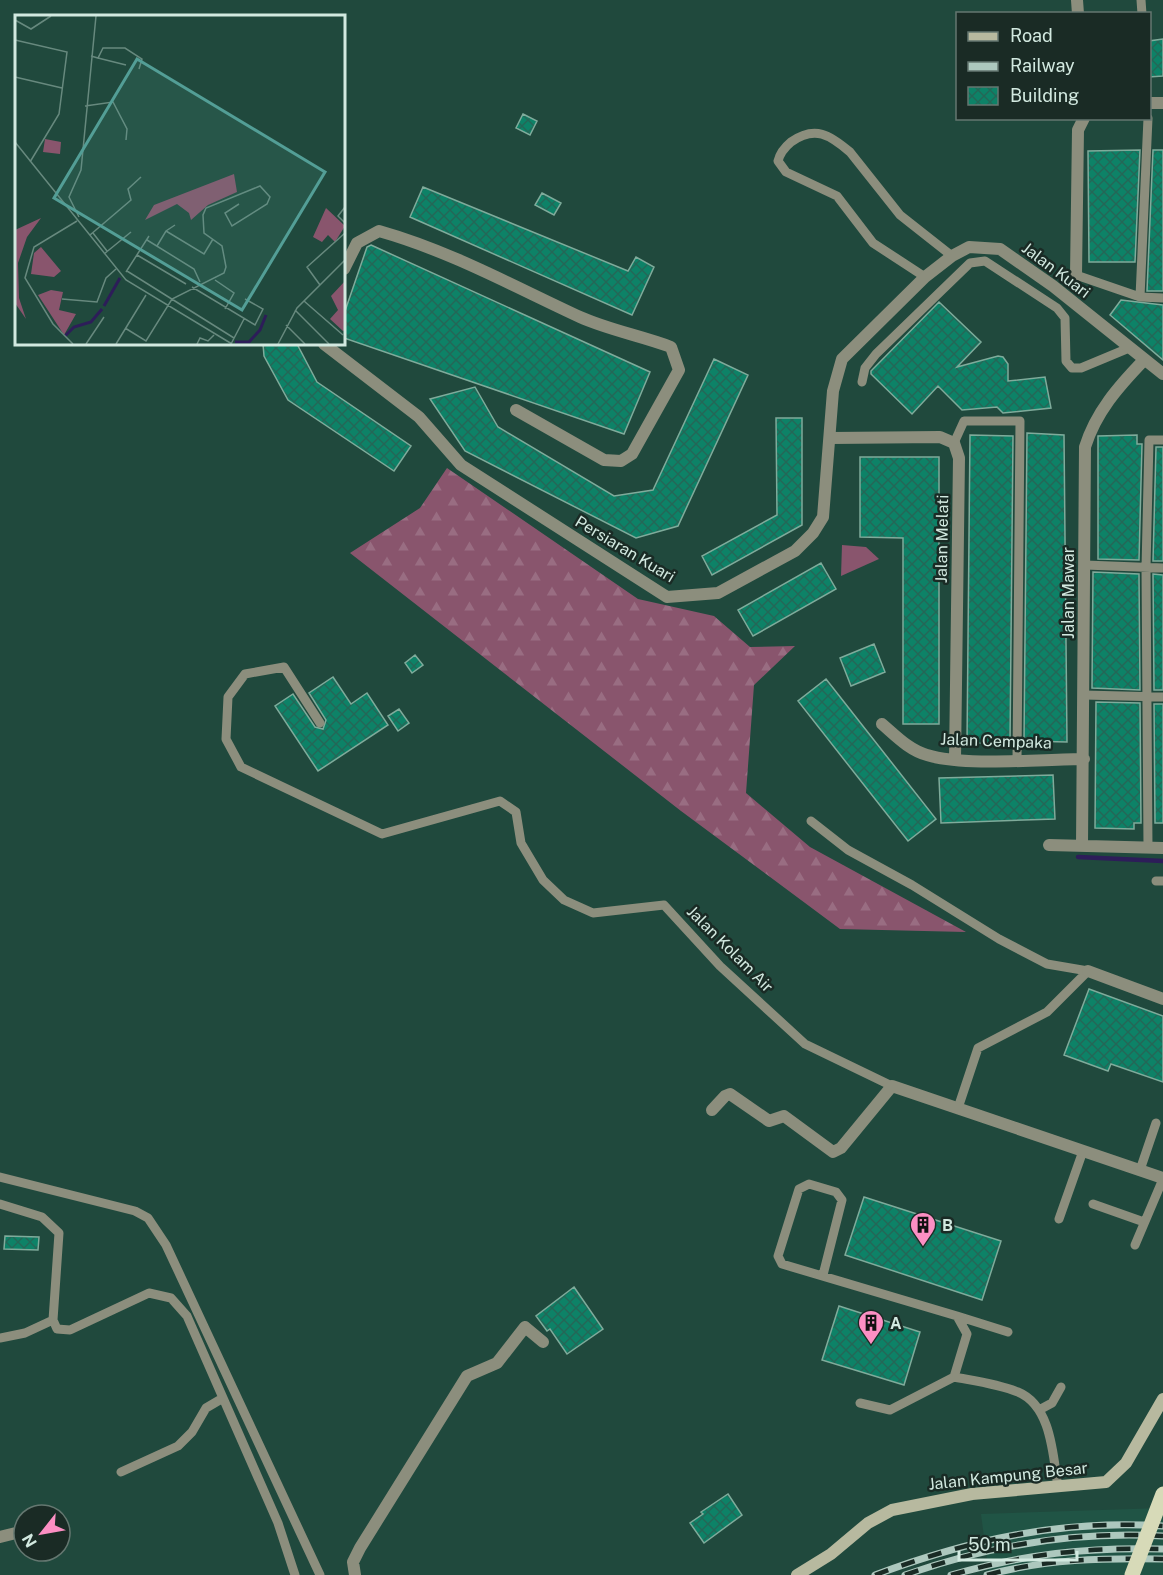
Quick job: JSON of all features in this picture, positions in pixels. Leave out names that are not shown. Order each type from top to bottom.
[{"type":"main road","points":[[1132,1575],[1163,1494]]},
{"type":"street","points":[[1076,276],[1078,130],[1083,120]]},
{"type":"street","points":[[345,267],[357,243],[379,231],[413,241],[480,267],[583,318],[671,347],[679,370],[632,454],[621,461],[604,460],[516,410]]},
{"type":"street","name":"Jalan Kuari","points":[[833,392],[842,359],[925,277],[952,256],[969,247],[1000,249],[1053,286],[1163,374]]},
{"type":"street","name":"Persiaran Kuari","points":[[325,345],[418,417],[460,465],[667,597],[718,593],[795,551],[813,533],[823,517],[833,392]]},
{"type":"street","name":"Jalan Mawar","points":[[1082,846],[1085,447],[1092,427],[1113,392],[1144,360]]},
{"type":"street","points":[[831,438],[940,437],[954,443]]},
{"type":"street","name":"Jalan Melati","points":[[954,443],[959,458],[956,760]]},
{"type":"street","name":"Jalan Cempaka","points":[[882,724],[908,746],[927,755],[956,760],[1083,759]]},
{"type":"street","points":[[1049,845],[1163,848]]},
{"type":"street","points":[[1088,971],[1163,999]]},
{"type":"street","points":[[712,1110],[725,1096],[730,1094],[769,1121],[784,1116],[833,1152],[841,1148],[892,1086]]},
{"type":"street","name":"Jalan Kolam Air","points":[[892,1086],[1163,1178]]},
{"type":"street","points":[[356,1575],[353,1562],[360,1548],[467,1376],[497,1363],[525,1327],[543,1342]]},
{"type":"street","name":"Jalan Kampung Besar","points":[[797,1575],[831,1554],[868,1522],[892,1510],[972,1494],[1106,1482],[1117,1474],[1144,1434],[1163,1399]]},
{"type":"lane","points":[[1140,297],[1148,120]]},
{"type":"lane","points":[[925,277],[873,243],[837,196],[786,172],[778,161],[779,155],[787,145],[804,133],[816,132],[841,145],[850,152],[900,215],[952,256]]},
{"type":"lane","points":[[862,382],[864,368],[919,310],[970,263],[985,261],[1041,296],[1065,318],[1068,366],[1081,368],[1129,348]]},
{"type":"lane","points":[[1076,276],[1140,297],[1163,298]]},
{"type":"lane","points":[[905,295],[919,310]]},
{"type":"lane","points":[[954,443],[964,421],[1020,422],[1017,759]]},
{"type":"lane","points":[[1148,848],[1146,568],[1149,440],[1163,440]]},
{"type":"lane","points":[[1084,565],[1163,568]]},
{"type":"lane","name":"Jalan Kolam Air","points":[[320,723],[284,667],[245,674],[228,697],[226,739],[241,767],[381,834],[500,801],[516,812],[521,843],[543,880],[564,900],[593,913],[664,905],[720,966],[805,1044],[892,1086]]},
{"type":"lane","points":[[1084,695],[1163,697]]},
{"type":"lane","points":[[811,821],[848,850],[912,885],[999,939],[1047,964],[1088,971]]},
{"type":"lane","points":[[958,1108],[978,1048],[1047,1012],[1088,971]]},
{"type":"lane","points":[[1140,1170],[1156,1123]]},
{"type":"lane","points":[[1059,1219],[1083,1151]]},
{"type":"lane","points":[[0,1177],[135,1211],[148,1218],[172,1255],[320,1575]]},
{"type":"lane","points":[[1135,1245],[1163,1178]]},
{"type":"lane","points":[[823,1275],[842,1200],[836,1192],[809,1184],[799,1189],[778,1256],[782,1264],[1008,1332]]},
{"type":"lane","points":[[0,1204],[42,1217],[59,1233],[53,1320],[57,1329],[70,1330],[149,1293],[171,1298],[187,1316],[279,1523],[295,1575]]},
{"type":"lane","points":[[1094,1204],[1144,1222]]},
{"type":"lane","points":[[954,1377],[967,1334],[957,1316]]},
{"type":"lane","points":[[0,1338],[25,1333],[53,1320]]},
{"type":"lane","points":[[860,1403],[890,1410],[954,1377],[1020,1392],[1039,1410],[1050,1438],[1058,1487]]},
{"type":"lane","points":[[1039,1410],[1052,1403],[1061,1388]]},
{"type":"lane","points":[[121,1472],[177,1446],[192,1432],[206,1408],[223,1398]]},
{"type":"shaded area","points":[[1163,1508],[1163,1575],[989,1575],[981,1514]]},
{"type":"green space","points":[[447,468],[638,599],[714,616],[750,647],[795,646],[754,685],[746,793],[810,847],[966,932],[840,929],[681,811],[350,553],[420,508]]},
{"type":"green space","points":[[842,545],[866,547],[879,559],[841,576]]},
{"type":"building","points":[[1163,39],[1163,76],[1151,77],[1151,41]]},
{"type":"building","points":[[523,114],[537,121],[530,135],[516,128]]},
{"type":"building","points":[[1140,150],[1135,262],[1089,262],[1088,151]]},
{"type":"building","points":[[1153,150],[1163,150],[1163,291],[1147,291]]},
{"type":"building","points":[[423,187],[628,271],[636,257],[654,267],[632,315],[410,217]]},
{"type":"building","points":[[542,193],[561,203],[554,215],[535,205]]},
{"type":"building","points":[[371,245],[650,372],[624,434],[345,338],[345,311],[367,247]]},
{"type":"building","points":[[1121,300],[1163,305],[1163,360],[1110,315]]},
{"type":"building","points":[[939,302],[981,342],[957,367],[998,356],[1003,357],[1008,364],[1008,381],[1045,377],[1051,408],[1003,413],[997,407],[962,410],[938,386],[912,414],[871,374],[871,371]]},
{"type":"building","points":[[263,345],[298,345],[317,382],[411,446],[394,471],[288,400],[264,356]]},
{"type":"building","points":[[714,359],[748,375],[678,526],[636,538],[465,451],[430,399],[475,387],[498,427],[614,496],[653,490]]},
{"type":"building","points":[[776,418],[802,418],[802,525],[712,575],[702,556],[777,515]]},
{"type":"building","points":[[1027,433],[1064,435],[1067,742],[1024,741]]},
{"type":"building","points":[[970,435],[1013,436],[1010,743],[967,743]]},
{"type":"building","points":[[1137,435],[1137,444],[1142,444],[1139,560],[1098,559],[1098,436]]},
{"type":"building","points":[[1156,447],[1163,447],[1163,561],[1153,561]]},
{"type":"building","points":[[860,457],[939,457],[939,724],[903,724],[903,538],[860,537]]},
{"type":"building","points":[[821,563],[836,589],[753,636],[738,610]]},
{"type":"building","points":[[1093,572],[1139,574],[1140,690],[1092,688]]},
{"type":"building","points":[[1153,574],[1163,575],[1163,690],[1154,690]]},
{"type":"building","points":[[874,644],[885,672],[851,686],[840,658]]},
{"type":"building","points":[[415,655],[423,665],[412,673],[405,663]]},
{"type":"building","points":[[333,677],[351,704],[367,693],[388,725],[318,771],[275,706],[293,694],[315,727],[323,729],[326,720],[309,693]]},
{"type":"building","points":[[826,679],[936,819],[908,841],[798,701]]},
{"type":"building","points":[[1096,702],[1140,703],[1141,823],[1134,823],[1134,829],[1095,828]]},
{"type":"building","points":[[1154,704],[1163,704],[1163,823],[1155,823]]},
{"type":"building","points":[[399,709],[409,723],[398,731],[388,716]]},
{"type":"building","points":[[1053,775],[1055,819],[941,823],[939,778]]},
{"type":"building","points":[[1089,989],[1163,1016],[1163,1082],[1111,1064],[1108,1071],[1064,1055]]},
{"type":"building","name":"B","points":[[864,1197],[1001,1241],[982,1300],[845,1255]]},
{"type":"building","points":[[5,1236],[39,1237],[38,1250],[4,1249]]},
{"type":"building","points":[[574,1287],[603,1329],[567,1354],[550,1329],[547,1331],[536,1316]]},
{"type":"building","name":"A","points":[[839,1306],[920,1332],[904,1385],[822,1360]]},
{"type":"building","points":[[728,1494],[742,1515],[704,1543],[690,1523],[703,1514],[701,1512]]},
{"type":"waterway","points":[[1078,857],[1163,861]]},
{"type":"railway","points":[[875,1575],[945,1552],[1016,1535],[1089,1526],[1163,1526]]},
{"type":"railway","points":[[905,1575],[969,1556],[1032,1542],[1097,1536],[1163,1536]]},
{"type":"railway","points":[[951,1575],[1056,1553],[1108,1549],[1163,1549]]},
{"type":"railway","points":[[987,1575],[1053,1563],[1163,1559]]},
{"type":"place","name":"B","points":[[923,1248]]},
{"type":"place","name":"A","points":[[871,1346]]}]
